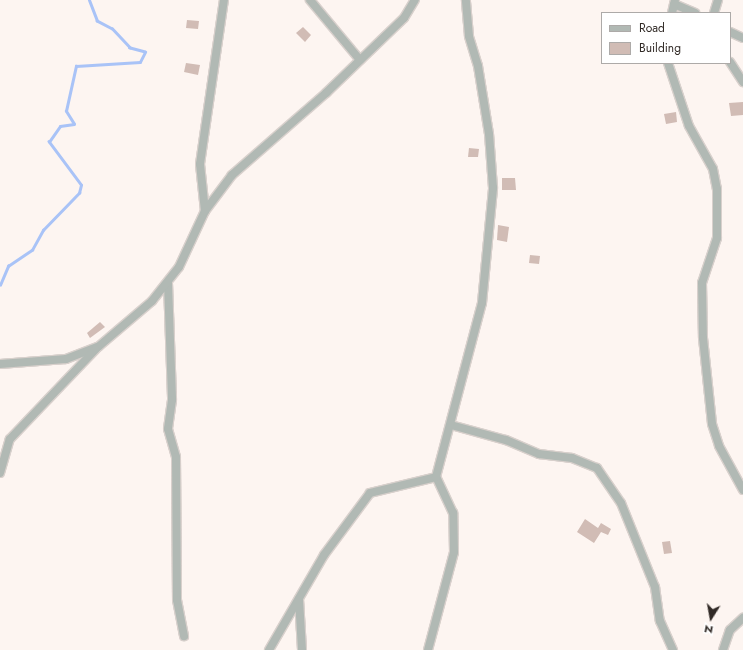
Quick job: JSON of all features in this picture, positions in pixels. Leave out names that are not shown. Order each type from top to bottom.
[{"type":"street","points":[[205,211],[200,164],[224,0]]},
{"type":"street","points":[[310,0],[360,60]]},
{"type":"street","points":[[0,474],[10,439],[98,347],[168,284],[205,211],[232,175],[360,60],[404,18],[415,0]]},
{"type":"street","points":[[428,650],[454,552],[453,512],[436,477],[451,425],[482,303],[493,188],[489,134],[478,66],[469,36],[466,0]]},
{"type":"street","points":[[714,12],[718,0]]},
{"type":"street","points":[[672,12],[675,2],[693,12]]},
{"type":"street","points":[[731,32],[743,38]]},
{"type":"street","points":[[668,64],[689,126],[713,169],[717,189],[717,238],[702,284],[703,338],[712,424],[719,446],[743,490]]},
{"type":"street","points":[[731,64],[743,82]]},
{"type":"street","points":[[168,284],[172,400],[168,429],[176,458],[177,600],[184,636]]},
{"type":"street","points":[[0,364],[66,358],[98,347]]},
{"type":"street","points":[[451,425],[506,440],[539,454],[572,458],[597,468],[621,503],[655,587],[660,621],[673,650]]},
{"type":"street","points":[[269,650],[324,555],[370,493],[436,477]]},
{"type":"street","points":[[299,599],[302,650]]},
{"type":"street","points":[[723,650],[730,630],[743,618]]},
{"type":"building","points":[[187,20],[199,21],[198,29],[186,28]]},
{"type":"building","points":[[303,27],[311,35],[305,42],[296,33]]},
{"type":"building","points":[[186,63],[200,65],[198,75],[184,72]]},
{"type":"building","points":[[743,102],[743,115],[731,116],[729,103]]},
{"type":"building","points":[[676,112],[677,122],[666,124],[664,114]]},
{"type":"building","points":[[469,148],[479,149],[478,157],[468,157]]},
{"type":"building","points":[[502,178],[515,178],[516,190],[502,190]]},
{"type":"building","points":[[498,225],[509,227],[507,242],[497,240]]},
{"type":"building","points":[[530,255],[540,256],[539,264],[529,263]]},
{"type":"building","points":[[100,322],[105,327],[90,338],[87,333]]},
{"type":"building","points":[[585,519],[598,528],[601,523],[611,529],[608,535],[601,532],[594,543],[577,532]]},
{"type":"building","points":[[670,541],[672,553],[664,554],[662,542]]},
{"type":"waterway","points":[[0,285],[8,266],[32,250],[43,230],[79,193],[81,185],[49,142],[60,126],[74,124],[66,111],[76,66],[140,62],[145,52],[130,48],[112,29],[97,21],[89,0]]}]
